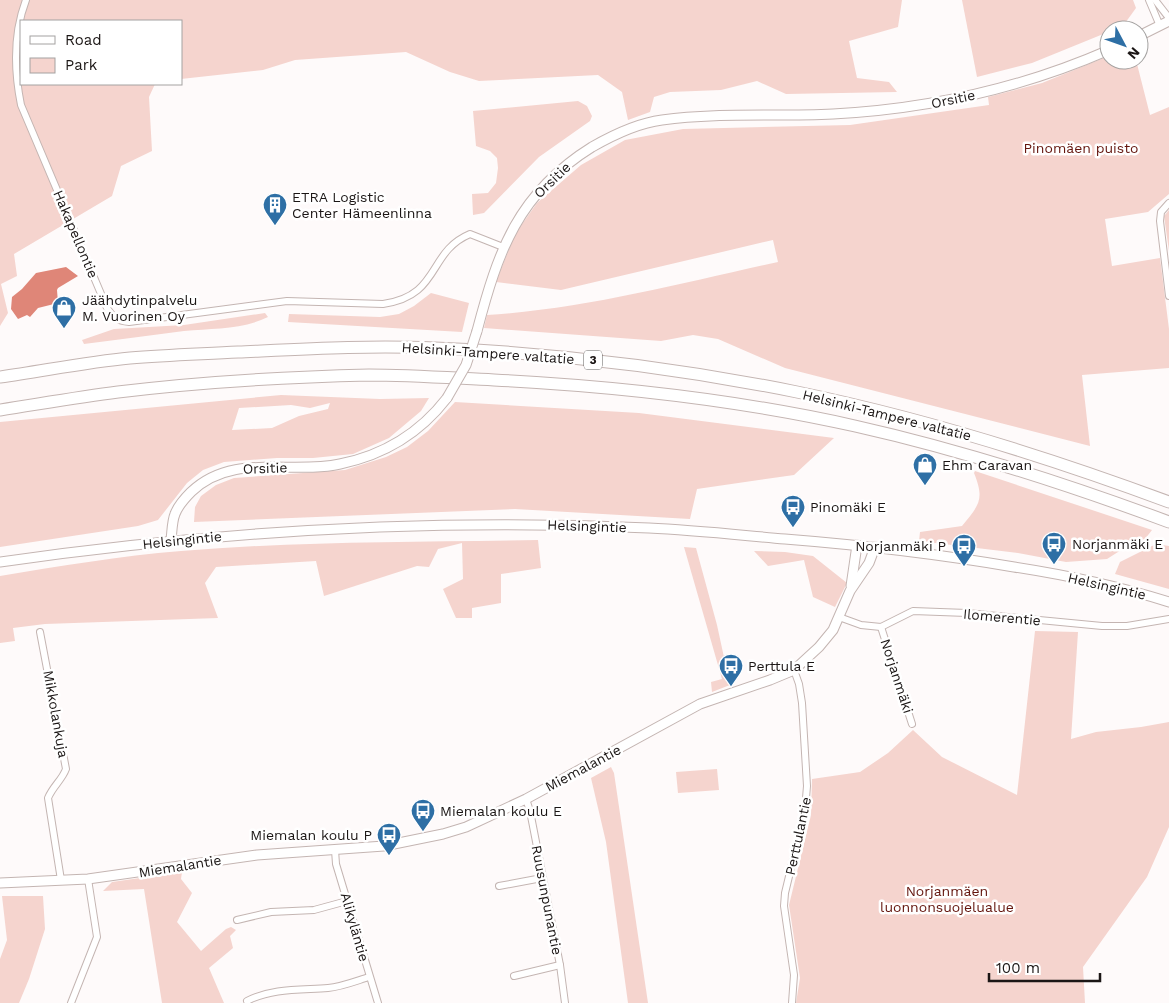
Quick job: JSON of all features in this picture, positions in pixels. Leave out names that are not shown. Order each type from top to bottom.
[{"type":"highway","name":"Helsinki-Tampere valtatie","points":[[0,377],[130,358],[319,348],[435,348],[583,359],[797,392],[917,421],[1040,456],[1169,502]]},
{"type":"highway","name":"Helsinki-Tampere valtatie","points":[[0,410],[118,392],[219,382],[316,377],[371,375],[438,377],[584,386],[705,400],[854,426],[977,457],[1100,496],[1169,522]]},
{"type":"main road","points":[[1149,31],[1169,20]]},
{"type":"main road","name":"Orsitie","points":[[171,540],[175,514],[180,504],[206,480],[221,473],[255,467],[338,465],[380,452],[413,433],[426,422],[447,398],[466,365],[494,270],[503,247],[524,210],[539,190],[555,174],[604,140],[632,128],[660,120],[722,115],[832,114],[926,104],[1022,82],[1099,54]]},
{"type":"main road","name":"Helsingintie","points":[[0,562],[171,540],[355,527],[503,524],[652,528],[857,545],[939,555],[1091,581],[1169,602]]},
{"type":"main road","name":"Miemalantie","points":[[850,592],[857,545]]},
{"type":"main road","name":"Miemalantie","points":[[0,883],[88,879],[257,855],[401,843],[448,833],[481,821],[526,799],[700,704],[794,670],[823,643],[839,617],[850,592],[869,563],[875,548]]},
{"type":"street","name":"Hakapellontie","points":[[26,0],[16,33],[16,79],[21,105],[107,308],[113,317],[121,322],[287,302],[383,304],[395,302],[406,298],[422,288],[445,252],[459,239],[470,234],[503,247]]},
{"type":"street","points":[[1149,0],[1160,26]]},
{"type":"street","points":[[1155,0],[1169,20]]},
{"type":"street","points":[[1169,203],[1161,212],[1160,221],[1169,296]]},
{"type":"street","name":"Ilomerentie","points":[[881,628],[913,611],[967,613],[1102,626],[1127,626],[1169,619]]},
{"type":"street","points":[[839,617],[861,625],[881,628]]},
{"type":"street","name":"Norjanmäki","points":[[881,628],[912,724]]},
{"type":"street","name":"Mikkolankuja","points":[[40,632],[66,769],[64,775],[52,787],[48,798],[61,880]]},
{"type":"street","name":"Perttulantie","points":[[792,1003],[794,975],[784,906],[785,893],[806,810],[808,786],[802,703],[799,684],[794,670]]},
{"type":"street","name":"Ruusunpunantie","points":[[526,799],[530,811],[560,965],[565,1003]]},
{"type":"street","name":"Alikyläntie","points":[[335,850],[336,864],[378,1003]]},
{"type":"street","points":[[499,886],[542,878]]},
{"type":"street","points":[[71,1003],[96,937],[88,879]]},
{"type":"street","points":[[237,920],[271,912],[314,910],[347,901]]},
{"type":"street","points":[[514,976],[560,965]]},
{"type":"street","points":[[246,1001],[258,995],[281,991],[329,988],[369,977]]},
{"type":"green space","points":[[0,0],[902,0],[898,27],[849,41],[857,78],[889,82],[897,92],[786,94],[757,81],[721,90],[670,92],[654,97],[650,112],[628,120],[622,92],[598,75],[479,81],[450,72],[406,52],[295,60],[263,70],[182,79],[182,20],[20,20],[20,85],[155,85],[149,97],[152,151],[121,166],[112,196],[14,254],[17,276],[1,284],[8,313],[0,326]]},
{"type":"green space","points":[[962,0],[1133,0],[1136,8],[1127,20],[1099,20],[1099,36],[1032,63],[977,77]]},
{"type":"green space","name":"Pinomäen puisto","points":[[1099,60],[1099,70],[1139,70],[1150,115],[1169,107],[1169,194],[1148,212],[1105,219],[1112,266],[1160,258],[1169,329],[1169,368],[1082,375],[1090,446],[785,368],[718,339],[693,335],[661,341],[484,328],[487,315],[524,312],[597,301],[778,262],[773,240],[561,290],[496,282],[515,234],[537,203],[581,165],[625,140],[683,129],[850,125],[989,105],[988,97],[1042,83]]},
{"type":"green space","points":[[578,101],[587,106],[592,116],[590,121],[539,157],[484,213],[473,215],[472,194],[488,193],[496,183],[498,168],[497,158],[490,151],[476,146],[473,111]]},
{"type":"green space","points":[[1169,210],[1169,251],[1164,216]]},
{"type":"green space","points":[[431,293],[469,303],[462,332],[288,322],[289,314],[380,317],[399,314],[414,306]]},
{"type":"green space","points":[[265,313],[268,317],[238,326],[84,344],[82,340],[114,329],[184,325]]},
{"type":"green space","points":[[281,395],[380,399],[429,398],[421,411],[389,438],[353,454],[313,458],[277,458],[224,462],[203,470],[187,483],[158,520],[138,526],[0,547],[0,422]],"holes":[[[330,403],[328,409],[299,416],[272,428],[232,430],[239,408],[291,405],[310,408]]]},
{"type":"green space","points":[[455,402],[639,413],[834,438],[794,475],[697,489],[690,519],[515,509],[194,522],[195,507],[201,496],[216,485],[234,478],[345,470],[386,457],[407,447],[428,431]]},
{"type":"green space","points":[[975,471],[1152,530],[1145,539],[1129,545],[1107,559],[1066,562],[1018,553],[919,541],[920,532],[962,526],[968,519],[979,502],[980,496]]},
{"type":"green space","points":[[538,540],[541,568],[501,574],[501,603],[472,608],[472,618],[456,618],[443,589],[463,579],[462,543],[438,549],[429,567],[417,566],[324,596],[316,561],[216,567],[205,583],[218,618],[45,624],[13,628],[15,641],[0,643],[0,576],[135,556],[270,545]]},
{"type":"green space","points":[[1156,544],[1169,546],[1169,589],[1115,574],[1120,562]]},
{"type":"green space","points":[[684,547],[696,548],[717,625],[730,685],[712,692],[711,682],[722,679]]},
{"type":"green space","points":[[754,551],[785,552],[813,556],[847,583],[835,607],[813,597],[804,560],[768,566]]},
{"type":"green space","name":"Norjanmäen luonnonsuojelualue","points":[[1035,631],[1078,632],[1071,739],[1096,732],[1169,722],[1169,827],[1147,877],[1083,967],[1085,1003],[796,1003],[800,978],[789,905],[811,815],[812,779],[860,772],[888,753],[913,730],[942,757],[1017,795]]},
{"type":"green space","points":[[611,767],[614,773],[648,1003],[628,1003],[606,842],[591,778]]},
{"type":"green space","points":[[717,769],[719,790],[678,793],[676,772]]},
{"type":"green space","points":[[182,872],[181,879],[192,893],[177,922],[201,951],[226,929],[231,927],[236,930],[230,936],[233,948],[209,968],[224,1003],[162,1003],[144,889],[103,891],[112,882]]},
{"type":"green space","points":[[2,896],[43,896],[45,929],[19,1003],[0,1003],[0,959],[7,940]]},
{"type":"shaded area","points":[[66,267],[78,276],[58,288],[58,303],[38,308],[30,317],[27,315],[18,319],[11,309],[12,297],[36,273]]},
{"type":"place","name":"ETRA Logistic Center Hämeenlinna","points":[[275,226]]},
{"type":"place","name":"Jäähdytinpalvelu M. Vuorinen Oy","points":[[64,329]]},
{"type":"place","name":"Ehm Caravan","points":[[925,486]]},
{"type":"place","name":"Pinomäki E","points":[[793,528]]},
{"type":"place","name":"Norjanmäki E","points":[[1054,565]]},
{"type":"place","name":"Norjanmäki P","points":[[964,567]]},
{"type":"place","name":"Perttula E","points":[[731,687]]},
{"type":"place","name":"Miemalan koulu E","points":[[423,832]]},
{"type":"place","name":"Miemalan koulu P","points":[[389,856]]}]
